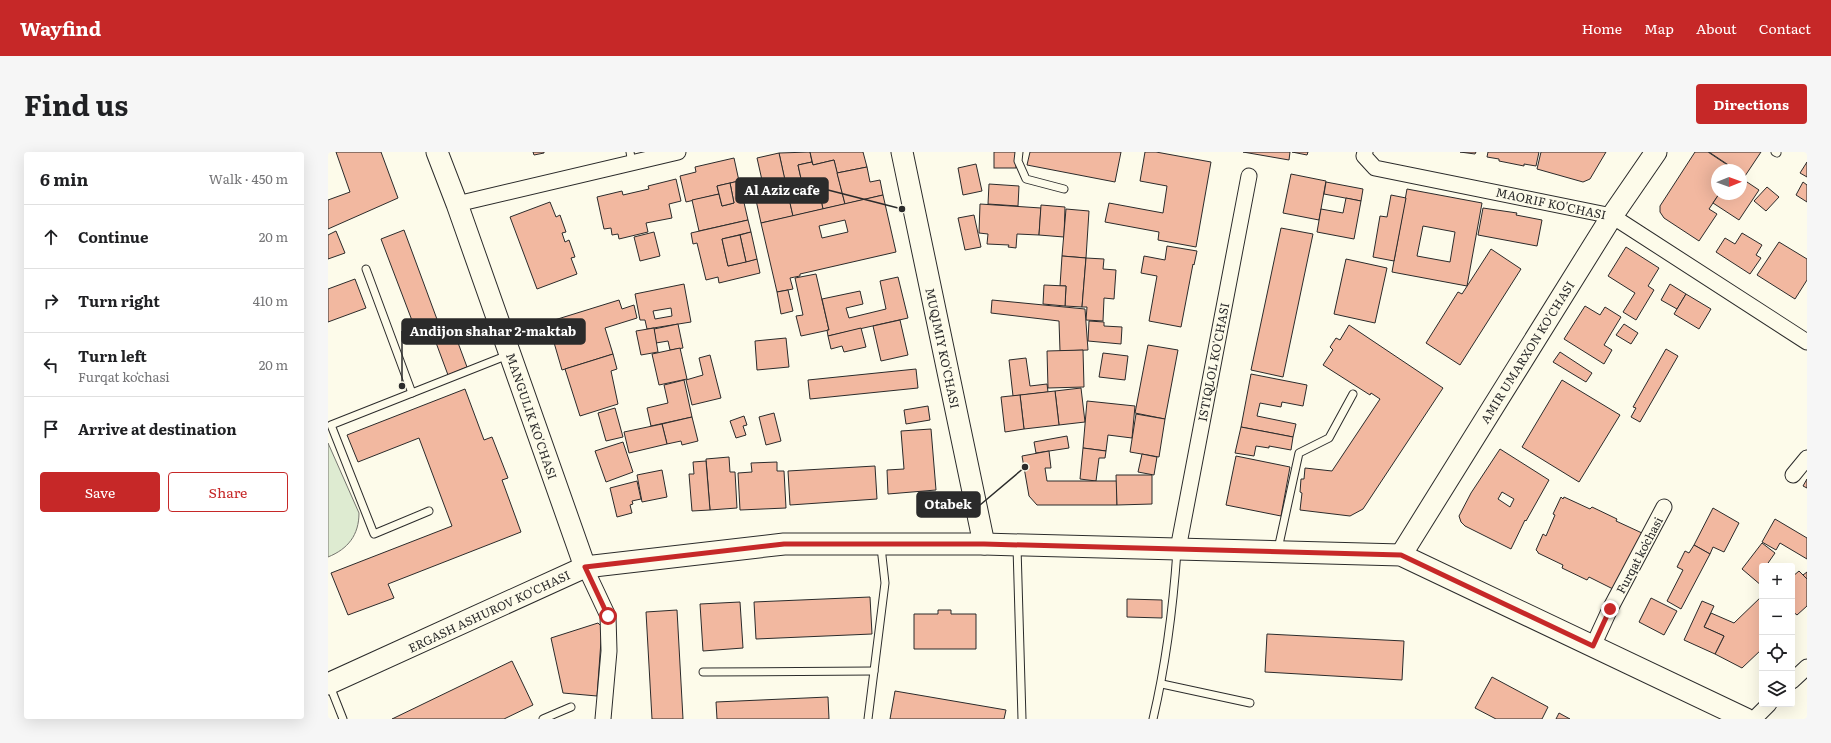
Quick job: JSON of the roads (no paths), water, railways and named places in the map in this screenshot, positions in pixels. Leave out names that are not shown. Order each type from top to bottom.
[{"type":"street","name":"MANGULIK KO'CHASI","points":[[437,152],[457,204],[585,567]]},
{"type":"street","points":[[457,204],[631,157],[678,152]]},
{"type":"street","name":"MUQIMIY KO'CHASI","points":[[902,152],[984,544]]},
{"type":"street","name":"MAORIF KO'CHASI","points":[[1365,152],[1364,156],[1375,168],[1612,216],[1807,342]]},
{"type":"street","name":"AMIR UMARXON KO'CHASI","points":[[1401,555],[1612,216],[1656,152]]},
{"type":"street","name":"ISTIQLOL KO'CHASI","points":[[1178,549],[1249,176]]},
{"type":"street","points":[[1793,475],[1807,458]]},
{"type":"street","name":"Furqat koʻchasi","points":[[1593,646],[1610,609],[1664,507]]},
{"type":"street","name":"ERGASH ASHUROV KO'CHASI","points":[[329,684],[585,567],[784,544],[984,544],[1401,555],[1746,719]]},
{"type":"street","points":[[585,567],[608,616],[609,651],[603,719]]},
{"type":"street","points":[[1795,678],[1807,667]]},
{"type":"street","points":[[1754,719],[1766,707]]},
{"type":"lane","points":[[1019,152],[1018,160],[1026,179],[1064,189]]},
{"type":"lane","points":[[366,269],[412,393]]},
{"type":"lane","points":[[429,512],[374,534],[331,425],[510,354]]},
{"type":"lane","points":[[1278,552],[1299,453],[1329,438],[1353,394]]},
{"type":"lane","points":[[868,719],[885,583],[881,544]]},
{"type":"lane","points":[[1017,545],[1022,719]]},
{"type":"lane","points":[[1153,719],[1162,684],[1174,598],[1178,549]]},
{"type":"lane","points":[[704,672],[874,671]]},
{"type":"lane","points":[[329,684],[343,719]]},
{"type":"lane","points":[[1162,684],[1250,703]]},
{"type":"lane","points":[[543,719],[570,707]]},
{"type":"place","name":"Al Aziz cafe","points":[[902,209]]},
{"type":"place","name":"Andijon shahar 2-maktab","points":[[402,386]]},
{"type":"place","name":"Otabek","points":[[1025,467]]}]
